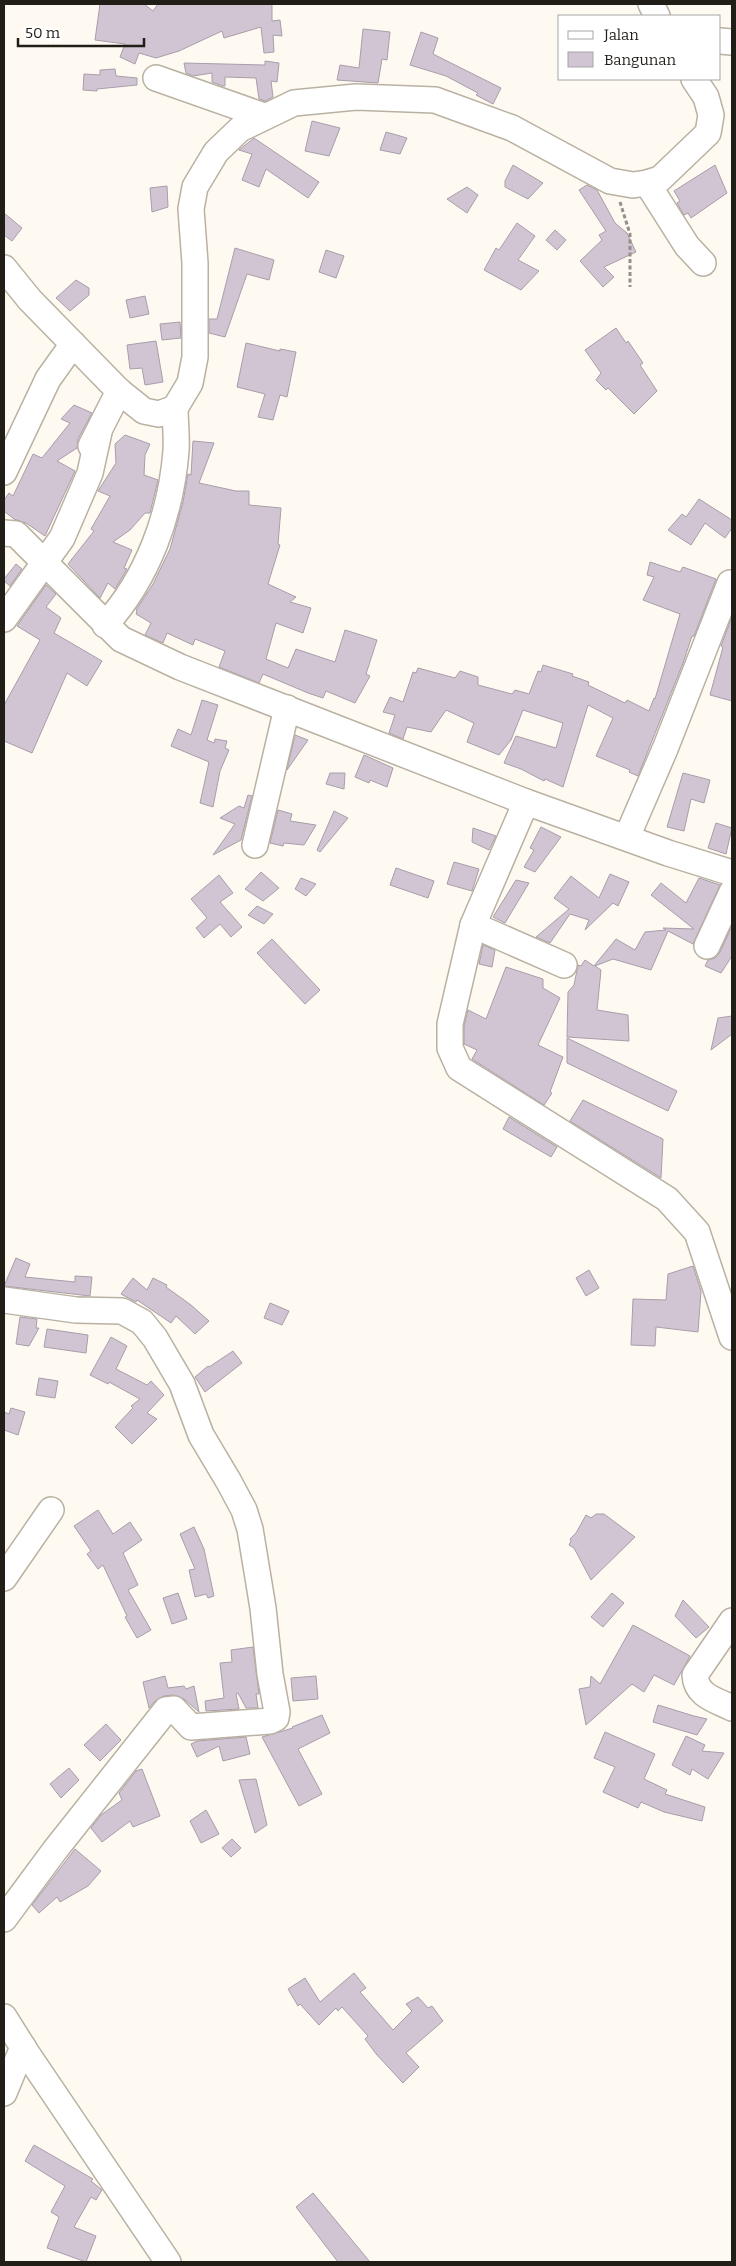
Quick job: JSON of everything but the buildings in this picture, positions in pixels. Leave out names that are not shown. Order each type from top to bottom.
[{"type":"street","points":[[156,78],[264,116]]},
{"type":"street","points":[[4,268],[30,300],[119,391],[144,411],[160,414],[174,408],[190,383],[195,358],[195,264],[192,209],[195,187],[216,152],[240,129],[294,103],[356,97],[435,100],[512,128],[610,181],[633,185],[660,179],[708,133],[711,115],[706,97],[695,80]]},
{"type":"street","points":[[647,183],[686,246],[703,263]]},
{"type":"street","points":[[4,472],[48,379],[73,344]]},
{"type":"street","points":[[76,469],[99,432],[119,391]]},
{"type":"street","points":[[104,625],[122,606],[150,557],[167,504],[176,450],[174,408]]},
{"type":"street","points":[[4,619],[46,563],[62,538],[90,473],[99,432]]},
{"type":"street","points":[[4,533],[16,534],[104,625],[121,639],[180,667],[526,802],[668,854],[732,872]]},
{"type":"street","points":[[627,838],[662,756],[730,582]]},
{"type":"street","points":[[255,845],[288,708]]},
{"type":"street","points":[[526,802],[474,925],[450,1024],[450,1048],[459,1068],[667,1199],[697,1232],[732,1337]]},
{"type":"street","points":[[707,946],[732,892]]},
{"type":"street","points":[[474,925],[564,965]]},
{"type":"street","points":[[4,1300],[68,1309],[122,1312],[142,1322],[155,1338],[182,1384],[201,1435],[244,1510],[250,1529],[263,1608],[270,1674],[278,1712],[276,1718],[270,1721],[195,1727],[188,1725],[174,1709],[166,1710],[55,1850],[4,1919]]},
{"type":"street","points":[[4,1578],[51,1510]]},
{"type":"street","points":[[732,1621],[695,1675],[697,1686],[703,1694],[732,1708]]},
{"type":"street","points":[[4,2017],[168,2262]]},
{"type":"street","points":[[4,2093],[23,2048]]},
{"type":"path","points":[[610,181],[617,193],[630,234],[630,287]]}]
